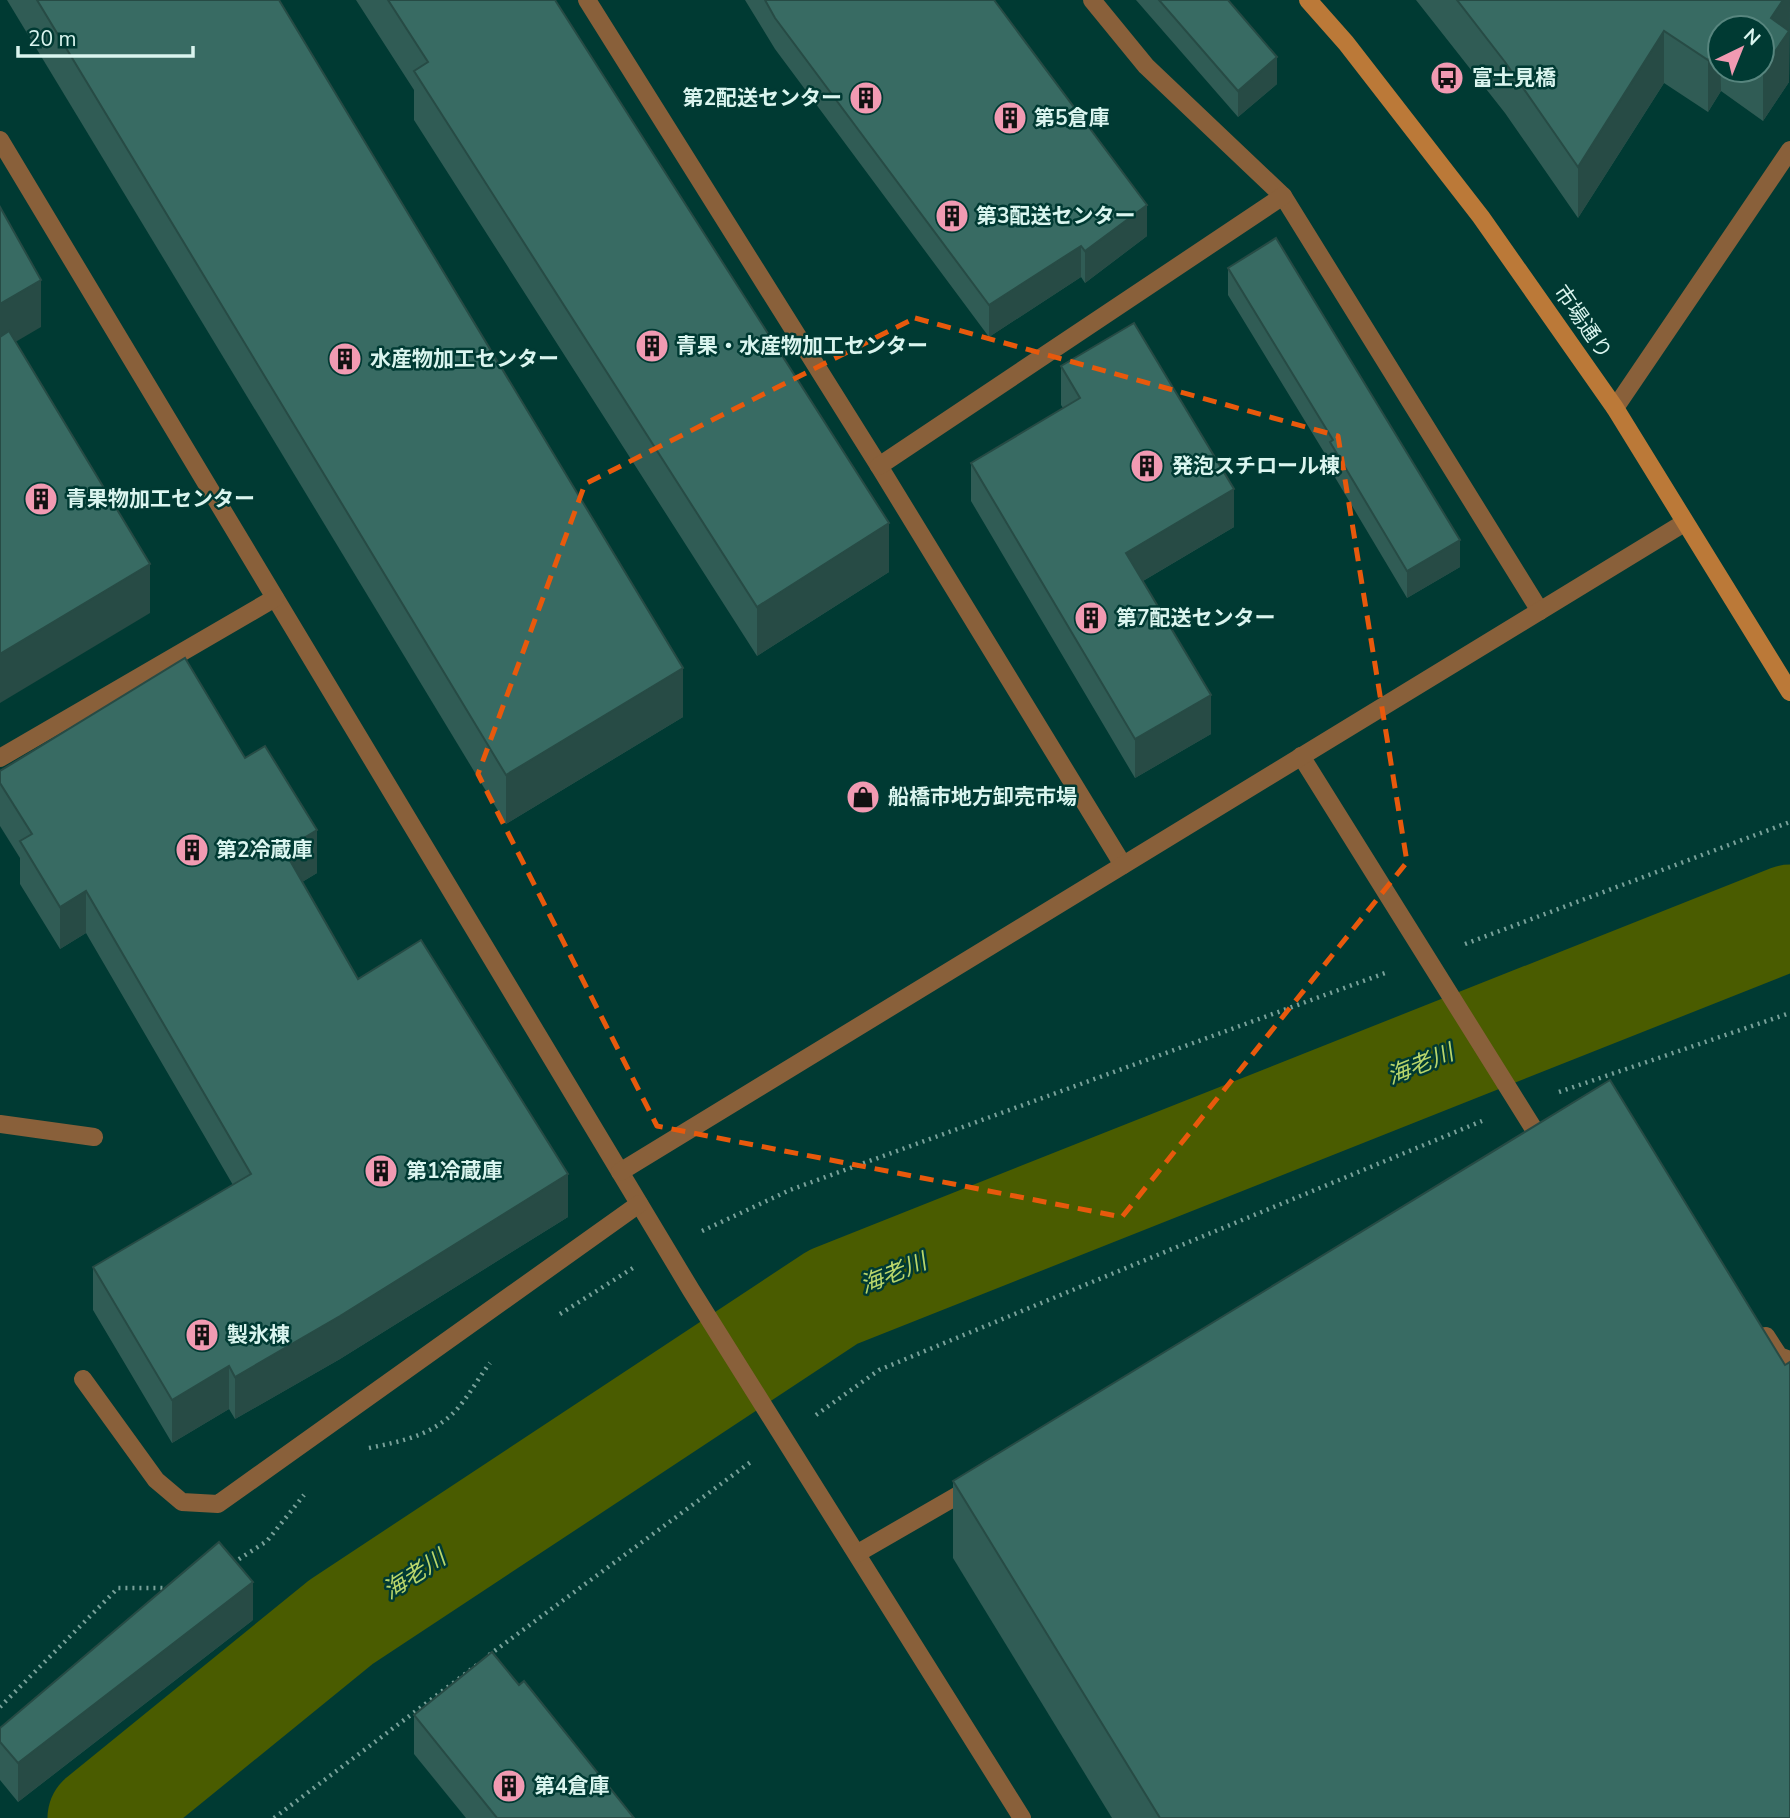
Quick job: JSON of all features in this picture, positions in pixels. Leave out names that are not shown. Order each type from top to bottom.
[{"type":"street","points":[[586,0],[879,466],[1123,865]]},
{"type":"street","points":[[1092,0],[1146,66],[1283,196],[1540,611]]},
{"type":"street","name":"市場通り","points":[[1308,0],[1346,43],[1481,217],[1615,408],[1790,692]]},
{"type":"street","points":[[0,140],[691,1290],[1023,1818]]},
{"type":"street","points":[[1615,408],[1790,150]]},
{"type":"street","points":[[879,466],[1283,196]]},
{"type":"street","points":[[620,1172],[1684,523]]},
{"type":"street","points":[[0,758],[275,598]]},
{"type":"street","points":[[1301,756],[1443,980],[1547,1151]]},
{"type":"street","points":[[0,1124],[94,1137]]},
{"type":"street","points":[[83,1379],[156,1480],[182,1502],[218,1504],[639,1204]]},
{"type":"street","points":[[1756,1322],[1779,1356],[1790,1360]]},
{"type":"street","points":[[858,1553],[989,1477]]},
{"type":"path","points":[[554,1317],[666,1248],[790,1190],[1428,958],[1790,822]]},
{"type":"path","points":[[489,1656],[785,1436],[879,1370],[1520,1106],[1790,1013]]},
{"type":"path","points":[[357,1450],[406,1441],[430,1432],[458,1408],[499,1352]]},
{"type":"path","points":[[224,1568],[267,1541],[312,1484]]},
{"type":"path","points":[[0,1707],[118,1588],[175,1587]]},
{"type":"path","points":[[274,1818],[478,1664]]},
{"type":"highlighted area","points":[[915,318],[1338,436],[1407,862],[1122,1217],[657,1126],[478,774],[585,484]]},
{"type":"building","name":"水産物加工センター","points":[[37,0],[279,0],[683,668],[506,775]]},
{"type":"building","name":"青果・水産物加工センター","points":[[388,0],[555,0],[889,523],[757,607],[414,71],[428,62]]},
{"type":"building","points":[[765,0],[994,0],[1147,205],[1085,251],[1081,246],[989,305],[775,18]]},
{"type":"building","points":[[1159,0],[1228,0],[1277,57],[1238,91]]},
{"type":"building","points":[[1457,0],[1783,0],[1774,14],[1706,14],[1706,59],[1664,31],[1578,167],[1505,62]]},
{"type":"building","points":[[1776,22],[1789,31],[1776,50]]},
{"type":"building","points":[[0,207],[41,280],[0,304]]},
{"type":"building","points":[[1276,238],[1460,540],[1407,571],[1330,442],[1333,440],[1228,268]]},
{"type":"building","points":[[1134,323],[1234,489],[1126,553],[1211,695],[1135,739],[971,463],[1080,398],[1061,366]]},
{"type":"building","name":"青果物加工センター","points":[[9,331],[150,564],[0,654],[0,337]]},
{"type":"building","points":[[185,658],[245,758],[265,746],[317,830],[284,850],[358,979],[421,940],[568,1174],[340,1316],[235,1377],[229,1366],[172,1400],[93,1267],[251,1174],[86,891],[60,907],[20,841],[32,834],[0,783],[0,771]]},
{"type":"building","points":[[1610,1080],[1785,1365],[1790,1362],[1790,1818],[1160,1818],[953,1481]]},
{"type":"building","points":[[219,1542],[253,1582],[18,1763],[0,1742],[0,1728]]},
{"type":"building","points":[[492,1652],[519,1685],[524,1681],[634,1818],[497,1818],[414,1715]]},
{"type":"waterway","name":"海老川","points":[[100,1818],[341,1622],[833,1297],[1790,917]]},
{"type":"place","name":"富士見橋","points":[[1447,78]]},
{"type":"place","name":"第2配送センター","points":[[866,98]]},
{"type":"place","name":"第5倉庫","points":[[1010,118]]},
{"type":"place","name":"第3配送センター","points":[[952,216]]},
{"type":"place","name":"青果・水産物加工センター","points":[[652,346]]},
{"type":"place","name":"水産物加工センター","points":[[345,359]]},
{"type":"place","name":"発泡スチロール棟","points":[[1147,466]]},
{"type":"place","name":"青果物加工センター","points":[[41,499]]},
{"type":"place","name":"第7配送センター","points":[[1091,618]]},
{"type":"place","name":"船橋市地方卸売市場","points":[[863,797]]},
{"type":"place","name":"第2冷蔵庫","points":[[192,850]]},
{"type":"place","name":"第1冷蔵庫","points":[[381,1171]]},
{"type":"place","name":"製氷棟","points":[[202,1335]]},
{"type":"place","name":"第4倉庫","points":[[509,1786]]}]
